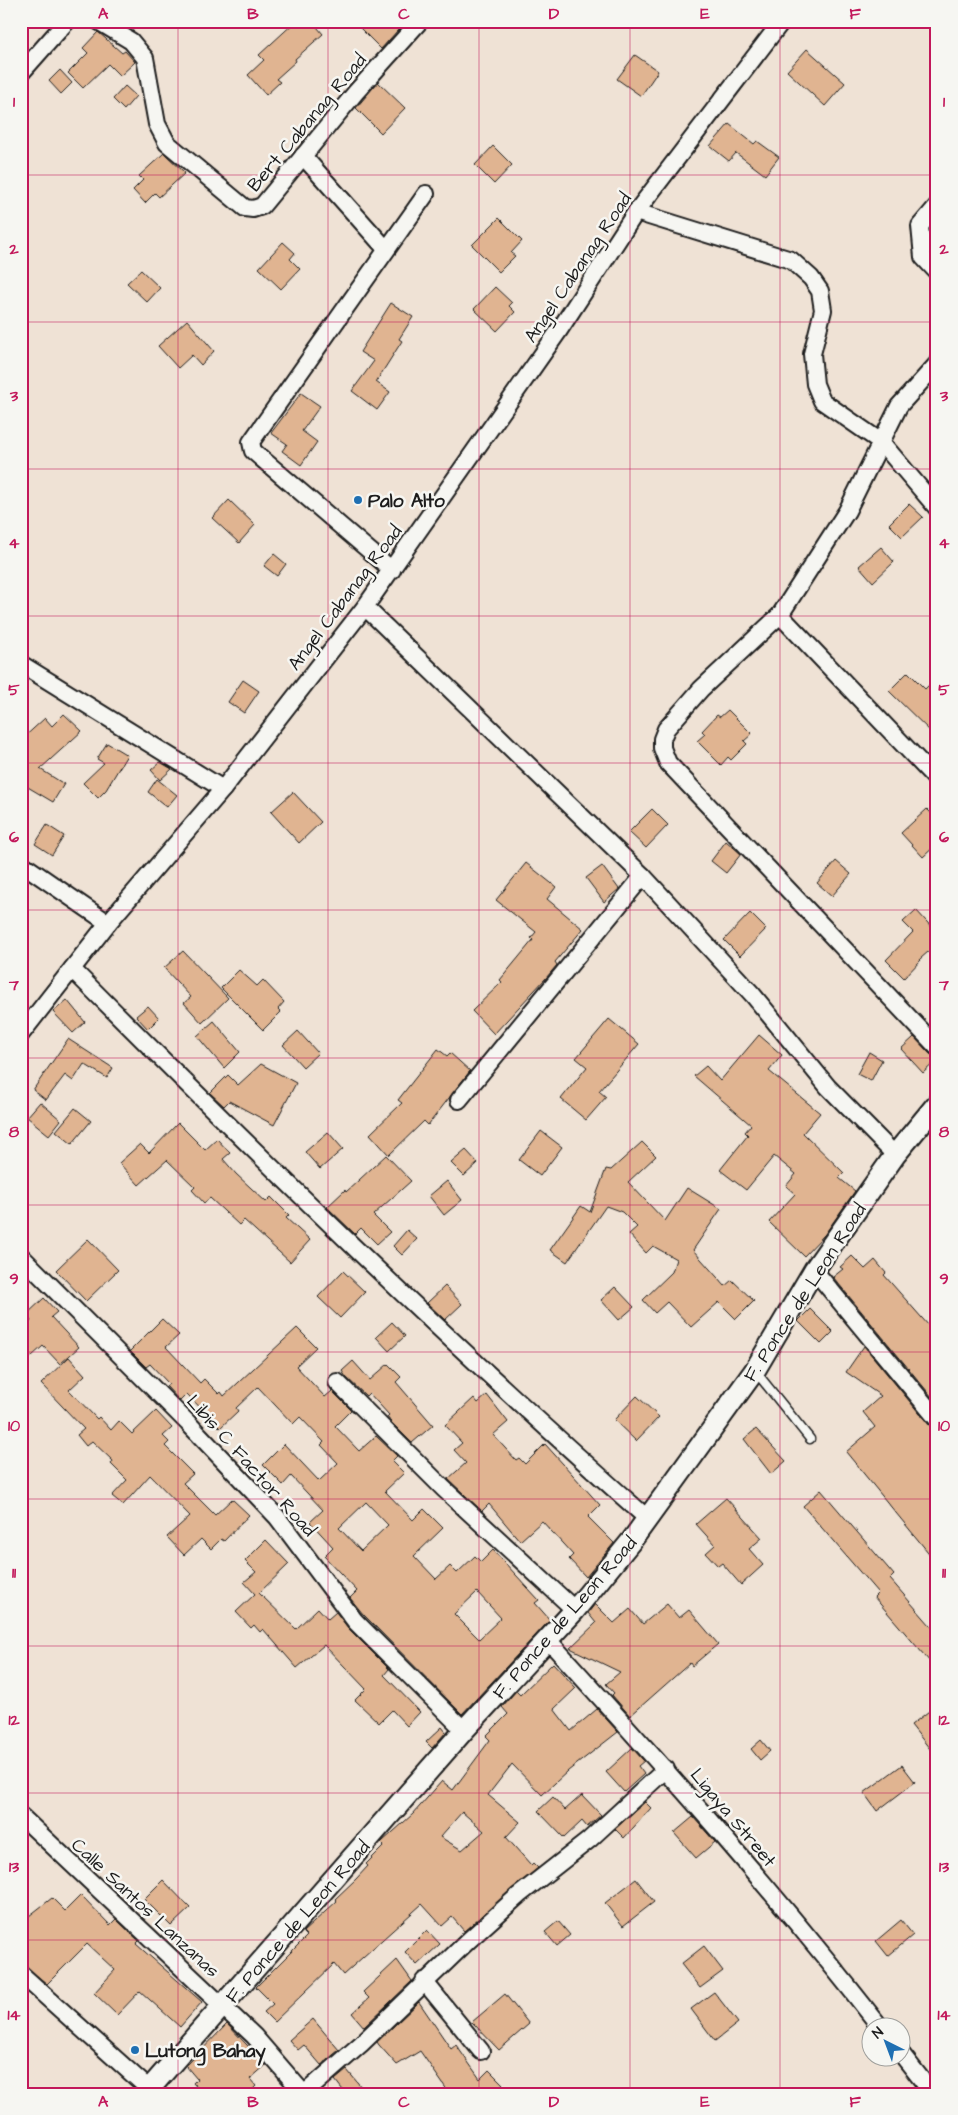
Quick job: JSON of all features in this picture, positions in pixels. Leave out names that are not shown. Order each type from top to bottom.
[{"type":"street","points":[[21,73],[67,21]]},
{"type":"street","name":"Bert Cabanag Road","points":[[98,21],[130,41],[145,58],[157,124],[167,143],[245,208],[254,209],[262,206],[356,92],[420,21]]},
{"type":"street","name":"Angel Cabanag Road","points":[[21,1034],[108,923],[223,789],[365,607],[558,332],[636,212],[782,21]]},
{"type":"street","points":[[303,156],[386,249]]},
{"type":"street","points":[[392,570],[253,451],[251,442],[426,194]]},
{"type":"street","points":[[937,206],[920,226],[923,257],[937,272]]},
{"type":"street","points":[[636,212],[791,260],[811,278],[820,291],[823,310],[812,354],[814,384],[822,401],[881,442],[937,508]]},
{"type":"street","points":[[937,364],[899,406],[847,511],[780,614],[701,689],[666,729],[662,739],[662,748],[668,763],[937,1047]]},
{"type":"street","points":[[365,607],[643,876],[753,995],[828,1087],[895,1155]]},
{"type":"street","points":[[780,614],[937,780]]},
{"type":"street","points":[[21,664],[223,789]]},
{"type":"street","points":[[21,862],[108,923]]},
{"type":"street","points":[[459,1100],[643,876]]},
{"type":"street","points":[[72,969],[394,1288],[534,1418],[648,1519]]},
{"type":"street","name":"F. Ponce de Leon Road","points":[[147,2091],[223,2007],[464,1730],[575,1610],[648,1519],[755,1370],[814,1270],[895,1155],[934,1113]]},
{"type":"street","name":"Libis C Factor Road","points":[[21,1256],[188,1423],[277,1517],[355,1621],[464,1730]]},
{"type":"street","points":[[814,1270],[937,1419]]},
{"type":"street","points":[[337,1382],[444,1489],[575,1610]]},
{"type":"street","name":"Ligaya Street","points":[[548,1640],[666,1769],[836,1970],[874,2018]]},
{"type":"street","points":[[304,2094],[361,2044],[424,1981],[519,1896],[589,1840],[666,1769]]},
{"type":"street","name":"Calle Santos Lanzanas","points":[[21,1816],[254,2036],[304,2094]]},
{"type":"street","points":[[21,1974],[147,2091]]},
{"type":"street","points":[[424,1981],[481,2051]]},
{"type":"street","points":[[910,2064],[934,2094]]},
{"type":"lane","points":[[755,1370],[810,1439]]},
{"type":"building","points":[[296,21],[312,21],[323,34],[276,79],[280,82],[266,95],[248,75],[264,60],[259,55]]},
{"type":"building","points":[[353,21],[406,21],[381,49]]},
{"type":"building","points":[[98,32],[122,53],[125,51],[135,62],[120,76],[108,64],[83,88],[68,73],[88,53],[83,48]]},
{"type":"building","points":[[807,49],[845,83],[825,106],[787,71]]},
{"type":"building","points":[[635,55],[658,71],[641,96],[617,79]]},
{"type":"building","points":[[60,70],[72,83],[61,94],[49,81]]},
{"type":"building","points":[[378,82],[405,108],[381,133],[356,108]]},
{"type":"building","points":[[125,86],[136,96],[124,110],[113,99]]},
{"type":"building","points":[[729,124],[754,144],[757,141],[779,157],[765,175],[736,153],[729,161],[710,146]]},
{"type":"building","points":[[493,146],[512,165],[494,184],[475,165]]},
{"type":"building","points":[[164,153],[185,173],[159,197],[155,193],[145,203],[133,190],[143,180],[139,176]]},
{"type":"building","points":[[499,218],[522,241],[511,253],[515,256],[499,272],[472,245]]},
{"type":"building","points":[[283,242],[295,253],[290,259],[300,269],[281,289],[259,268]]},
{"type":"building","points":[[141,270],[160,288],[147,302],[127,283]]},
{"type":"building","points":[[495,287],[512,303],[509,306],[515,312],[497,331],[474,309]]},
{"type":"building","points":[[391,303],[413,317],[399,339],[402,341],[376,382],[390,392],[377,410],[352,391],[374,361],[360,352]]},
{"type":"building","points":[[187,320],[214,351],[201,365],[192,355],[178,368],[158,346]]},
{"type":"building","points":[[301,393],[320,406],[302,431],[317,442],[301,465],[282,451],[287,444],[271,433]]},
{"type":"building","points":[[229,500],[255,525],[239,543],[212,518]]},
{"type":"building","points":[[909,504],[923,517],[902,537],[889,524]]},
{"type":"building","points":[[881,547],[894,562],[873,582],[859,566]]},
{"type":"building","points":[[274,554],[286,564],[277,576],[264,566]]},
{"type":"building","points":[[908,672],[925,689],[937,677],[937,738],[889,691]]},
{"type":"building","points":[[243,680],[259,691],[244,713],[228,702]]},
{"type":"building","points":[[728,710],[752,734],[744,741],[747,744],[731,760],[728,757],[721,765],[697,741],[705,734],[702,731],[717,715],[720,717]]},
{"type":"building","points":[[64,714],[82,731],[40,769],[64,784],[53,802],[21,783],[21,740],[45,718],[52,726]]},
{"type":"building","points":[[107,743],[127,755],[106,790],[98,798],[83,783],[104,763],[97,759]]},
{"type":"building","points":[[160,762],[172,769],[160,780],[151,770]]},
{"type":"building","points":[[157,779],[177,795],[167,807],[148,792]]},
{"type":"building","points":[[293,792],[321,822],[299,843],[271,812]]},
{"type":"building","points":[[652,809],[668,825],[646,848],[629,832]]},
{"type":"building","points":[[927,809],[937,819],[937,844],[923,857],[901,833]]},
{"type":"building","points":[[47,825],[64,836],[52,855],[35,844]]},
{"type":"building","points":[[726,841],[741,854],[726,873],[711,861]]},
{"type":"building","points":[[836,861],[851,874],[832,896],[817,883]]},
{"type":"building","points":[[526,863],[556,887],[547,899],[583,929],[555,962],[557,965],[546,978],[494,1034],[472,1011],[502,982],[500,980],[533,940],[531,938],[536,932],[496,900]]},
{"type":"building","points":[[602,866],[619,889],[604,902],[586,878]]},
{"type":"building","points":[[916,910],[937,933],[937,944],[920,959],[904,978],[886,960],[913,932],[903,922]]},
{"type":"building","points":[[750,913],[766,929],[740,956],[724,940]]},
{"type":"building","points":[[183,951],[228,998],[202,1023],[184,1003],[191,997],[164,968]]},
{"type":"building","points":[[239,970],[257,986],[263,980],[284,1002],[278,1009],[281,1012],[263,1030],[221,988]]},
{"type":"building","points":[[67,1000],[85,1022],[73,1033],[53,1012]]},
{"type":"building","points":[[148,1006],[159,1018],[148,1029],[136,1016]]},
{"type":"building","points":[[609,1019],[639,1044],[599,1091],[606,1097],[586,1120],[561,1099],[587,1067],[576,1058]]},
{"type":"building","points":[[214,1021],[240,1052],[224,1068],[197,1036]]},
{"type":"building","points":[[298,1031],[318,1053],[303,1067],[283,1045]]},
{"type":"building","points":[[759,1035],[782,1055],[769,1071],[820,1113],[803,1133],[844,1173],[839,1178],[855,1191],[825,1234],[804,1256],[769,1222],[795,1194],[786,1186],[796,1174],[774,1156],[746,1190],[720,1170],[748,1135],[745,1132],[751,1125],[694,1076],[706,1066],[720,1081]]},
{"type":"building","points":[[914,1037],[930,1054],[937,1057],[937,1060],[923,1073],[901,1049]]},
{"type":"building","points":[[68,1039],[113,1068],[107,1078],[84,1064],[73,1081],[65,1075],[46,1100],[33,1090]]},
{"type":"building","points":[[438,1049],[447,1056],[450,1053],[470,1071],[428,1125],[424,1121],[389,1155],[370,1134],[402,1103],[398,1100]]},
{"type":"building","points":[[869,1052],[882,1060],[871,1081],[857,1074]]},
{"type":"building","points":[[261,1064],[296,1083],[274,1125],[229,1101],[224,1106],[210,1093],[228,1075],[238,1085]]},
{"type":"building","points":[[40,1102],[61,1120],[49,1135],[27,1117]]},
{"type":"building","points":[[75,1108],[91,1121],[72,1144],[56,1131]]},
{"type":"building","points":[[178,1123],[205,1150],[217,1139],[230,1153],[223,1159],[236,1174],[266,1202],[271,1197],[289,1215],[286,1218],[310,1240],[290,1262],[244,1220],[239,1225],[210,1198],[204,1203],[192,1190],[195,1187],[167,1160],[139,1185],[119,1163],[140,1144],[149,1153]]},
{"type":"building","points":[[541,1131],[562,1147],[540,1176],[519,1160]]},
{"type":"building","points":[[328,1132],[343,1149],[320,1169],[305,1152]]},
{"type":"building","points":[[642,1142],[656,1156],[628,1182],[665,1221],[687,1188],[721,1209],[693,1250],[725,1286],[732,1280],[754,1301],[736,1319],[719,1302],[691,1327],[667,1302],[655,1313],[643,1300],[672,1272],[676,1259],[653,1246],[646,1253],[629,1234],[637,1227],[622,1212],[606,1206],[567,1262],[550,1250],[581,1206],[590,1212],[606,1169],[611,1170]]},
{"type":"building","points":[[466,1150],[478,1163],[464,1176],[451,1163]]},
{"type":"building","points":[[386,1155],[411,1181],[373,1215],[390,1232],[377,1244],[361,1228],[355,1234],[327,1207]]},
{"type":"building","points":[[447,1181],[462,1200],[444,1215],[429,1196]]},
{"type":"building","points":[[407,1230],[417,1239],[402,1255],[393,1246]]},
{"type":"building","points":[[88,1239],[118,1270],[86,1301],[56,1270]]},
{"type":"building","points":[[852,1256],[865,1269],[875,1260],[886,1273],[884,1275],[937,1335],[937,1403],[833,1277],[843,1269],[840,1267]]},
{"type":"building","points":[[343,1271],[365,1292],[340,1318],[318,1297]]},
{"type":"building","points":[[445,1286],[462,1304],[445,1320],[427,1303]]},
{"type":"building","points":[[615,1287],[634,1307],[619,1320],[601,1300]]},
{"type":"building","points":[[44,1298],[57,1312],[51,1317],[79,1347],[60,1364],[43,1346],[21,1366],[21,1330],[31,1321],[26,1315]]},
{"type":"building","points":[[810,1309],[833,1332],[821,1344],[798,1321]]},
{"type":"building","points":[[162,1319],[179,1335],[166,1347],[200,1383],[204,1379],[219,1394],[221,1392],[224,1396],[297,1328],[316,1347],[296,1366],[325,1397],[332,1391],[351,1410],[335,1426],[359,1451],[376,1436],[397,1456],[392,1461],[404,1473],[385,1491],[413,1520],[424,1509],[443,1528],[414,1556],[436,1579],[450,1566],[457,1573],[475,1556],[481,1562],[493,1550],[539,1600],[535,1603],[550,1620],[462,1714],[363,1614],[350,1598],[357,1591],[324,1556],[333,1547],[310,1522],[323,1510],[291,1476],[283,1485],[263,1465],[284,1444],[319,1481],[338,1463],[321,1445],[324,1442],[300,1417],[293,1424],[258,1387],[236,1408],[238,1411],[220,1428],[187,1394],[180,1401],[166,1386],[169,1384],[150,1364],[146,1367],[130,1351]],"holes":[[[366,1502],[388,1525],[361,1551],[339,1528]],[[477,1592],[501,1618],[479,1639],[454,1614]]]},
{"type":"building","points":[[392,1322],[405,1336],[389,1351],[376,1337]]},
{"type":"building","points":[[864,1346],[929,1425],[937,1429],[937,1563],[846,1452],[875,1427],[863,1412],[881,1396],[846,1372]]},
{"type":"building","points":[[69,1357],[85,1375],[69,1390],[97,1419],[99,1417],[111,1430],[119,1421],[132,1434],[156,1411],[172,1428],[163,1436],[169,1442],[165,1446],[193,1474],[183,1483],[215,1515],[232,1499],[249,1515],[224,1541],[221,1539],[211,1549],[201,1539],[184,1555],[167,1537],[190,1516],[150,1475],[123,1505],[112,1496],[127,1480],[111,1464],[113,1461],[92,1441],[86,1446],[77,1435],[84,1429],[41,1384]]},
{"type":"building","points":[[353,1361],[370,1380],[388,1364],[401,1377],[396,1382],[433,1425],[412,1443],[391,1422],[387,1417],[389,1415],[369,1393],[366,1396],[346,1377],[342,1371]]},
{"type":"building","points":[[487,1395],[508,1422],[493,1435],[516,1460],[519,1458],[525,1464],[545,1444],[600,1505],[588,1517],[614,1543],[586,1577],[569,1559],[573,1555],[542,1521],[520,1541],[489,1504],[482,1511],[448,1479],[466,1463],[454,1450],[462,1443],[445,1425],[474,1398],[478,1403]]},
{"type":"building","points":[[637,1396],[659,1417],[636,1441],[614,1420]]},
{"type":"building","points":[[756,1429],[786,1461],[771,1474],[744,1439]]},
{"type":"building","points":[[821,1490],[894,1575],[890,1579],[937,1633],[937,1670],[874,1597],[878,1593],[803,1506]]},
{"type":"building","points":[[726,1498],[762,1538],[749,1549],[763,1565],[741,1585],[722,1563],[718,1566],[706,1553],[715,1545],[696,1524]]},
{"type":"building","points":[[266,1540],[289,1564],[259,1593],[296,1629],[318,1608],[328,1619],[336,1612],[348,1628],[389,1669],[384,1675],[420,1712],[407,1726],[392,1710],[379,1723],[355,1700],[366,1689],[324,1645],[297,1668],[263,1629],[260,1632],[254,1625],[251,1628],[236,1612],[255,1594],[244,1582],[256,1572],[245,1561]]},
{"type":"building","points":[[595,1604],[614,1623],[630,1609],[643,1624],[667,1604],[679,1618],[689,1610],[718,1644],[692,1666],[690,1663],[630,1716],[612,1695],[614,1693],[606,1684],[620,1672],[570,1648],[596,1623],[588,1613]]},
{"type":"building","points":[[553,1663],[576,1688],[554,1709],[571,1731],[597,1709],[618,1732],[568,1771],[542,1795],[512,1764],[488,1795],[520,1822],[506,1837],[531,1865],[533,1863],[538,1868],[464,1931],[452,1917],[442,1926],[422,1904],[343,1975],[334,1964],[274,2022],[264,2012],[273,2004],[256,1987],[307,1936],[303,1932],[337,1901],[335,1899],[368,1866],[366,1864],[384,1846],[381,1843],[413,1814],[442,1781],[453,1790],[490,1740],[486,1736],[508,1714],[502,1707],[516,1691],[520,1695]],"holes":[[[462,1812],[484,1831],[462,1850],[440,1837]]]},
{"type":"building","points":[[937,1705],[937,1758],[911,1725]]},
{"type":"building","points":[[442,1727],[446,1732],[432,1748],[426,1742]]},
{"type":"building","points":[[761,1740],[770,1751],[760,1760],[751,1749]]},
{"type":"building","points":[[632,1748],[644,1761],[638,1766],[644,1774],[624,1792],[606,1772]]},
{"type":"building","points":[[902,1765],[915,1782],[877,1811],[864,1793]]},
{"type":"building","points":[[582,1795],[601,1815],[587,1827],[582,1821],[564,1838],[538,1811],[553,1797],[565,1810]]},
{"type":"building","points":[[645,1802],[651,1808],[624,1838],[615,1829]]},
{"type":"building","points":[[693,1817],[715,1842],[696,1858],[674,1833]]},
{"type":"building","points":[[636,1879],[654,1902],[623,1926],[605,1903]]},
{"type":"building","points":[[163,1880],[190,1908],[171,1926],[144,1899]]},
{"type":"building","points":[[81,1895],[110,1925],[116,1919],[139,1941],[136,1944],[202,2002],[180,2027],[140,1991],[117,2015],[94,1993],[115,1970],[87,1944],[47,1984],[21,1963],[21,1908],[29,1916],[52,1898],[65,1911]]},
{"type":"building","points":[[901,1920],[913,1935],[888,1956],[876,1941]]},
{"type":"building","points":[[558,1921],[570,1935],[557,1946],[545,1932]]},
{"type":"building","points":[[427,1930],[440,1944],[417,1965],[405,1952]]},
{"type":"building","points":[[704,1946],[723,1971],[700,1988],[681,1964]]},
{"type":"building","points":[[397,1960],[412,1981],[364,2027],[352,2013],[369,1998],[363,1992]]},
{"type":"building","points":[[714,1992],[738,2023],[715,2041],[691,2009]]},
{"type":"building","points":[[505,1994],[529,2024],[499,2050],[472,2022]]},
{"type":"building","points":[[419,2002],[451,2049],[456,2045],[480,2079],[489,2070],[503,2084],[493,2094],[450,2094],[420,2051],[397,2065],[379,2045],[377,2042]]},
{"type":"building","points":[[313,2019],[339,2050],[321,2065],[304,2045],[298,2050],[289,2040]]},
{"type":"building","points":[[227,2024],[266,2065],[250,2079],[256,2086],[248,2094],[203,2094],[193,2083],[197,2079],[186,2066]]},
{"type":"building","points":[[347,2070],[367,2094],[346,2094],[335,2080]]},
{"type":"place","name":"Palo Alto","points":[[358,500]]},
{"type":"place","name":"Lutong Bahay","points":[[135,2050]]}]
